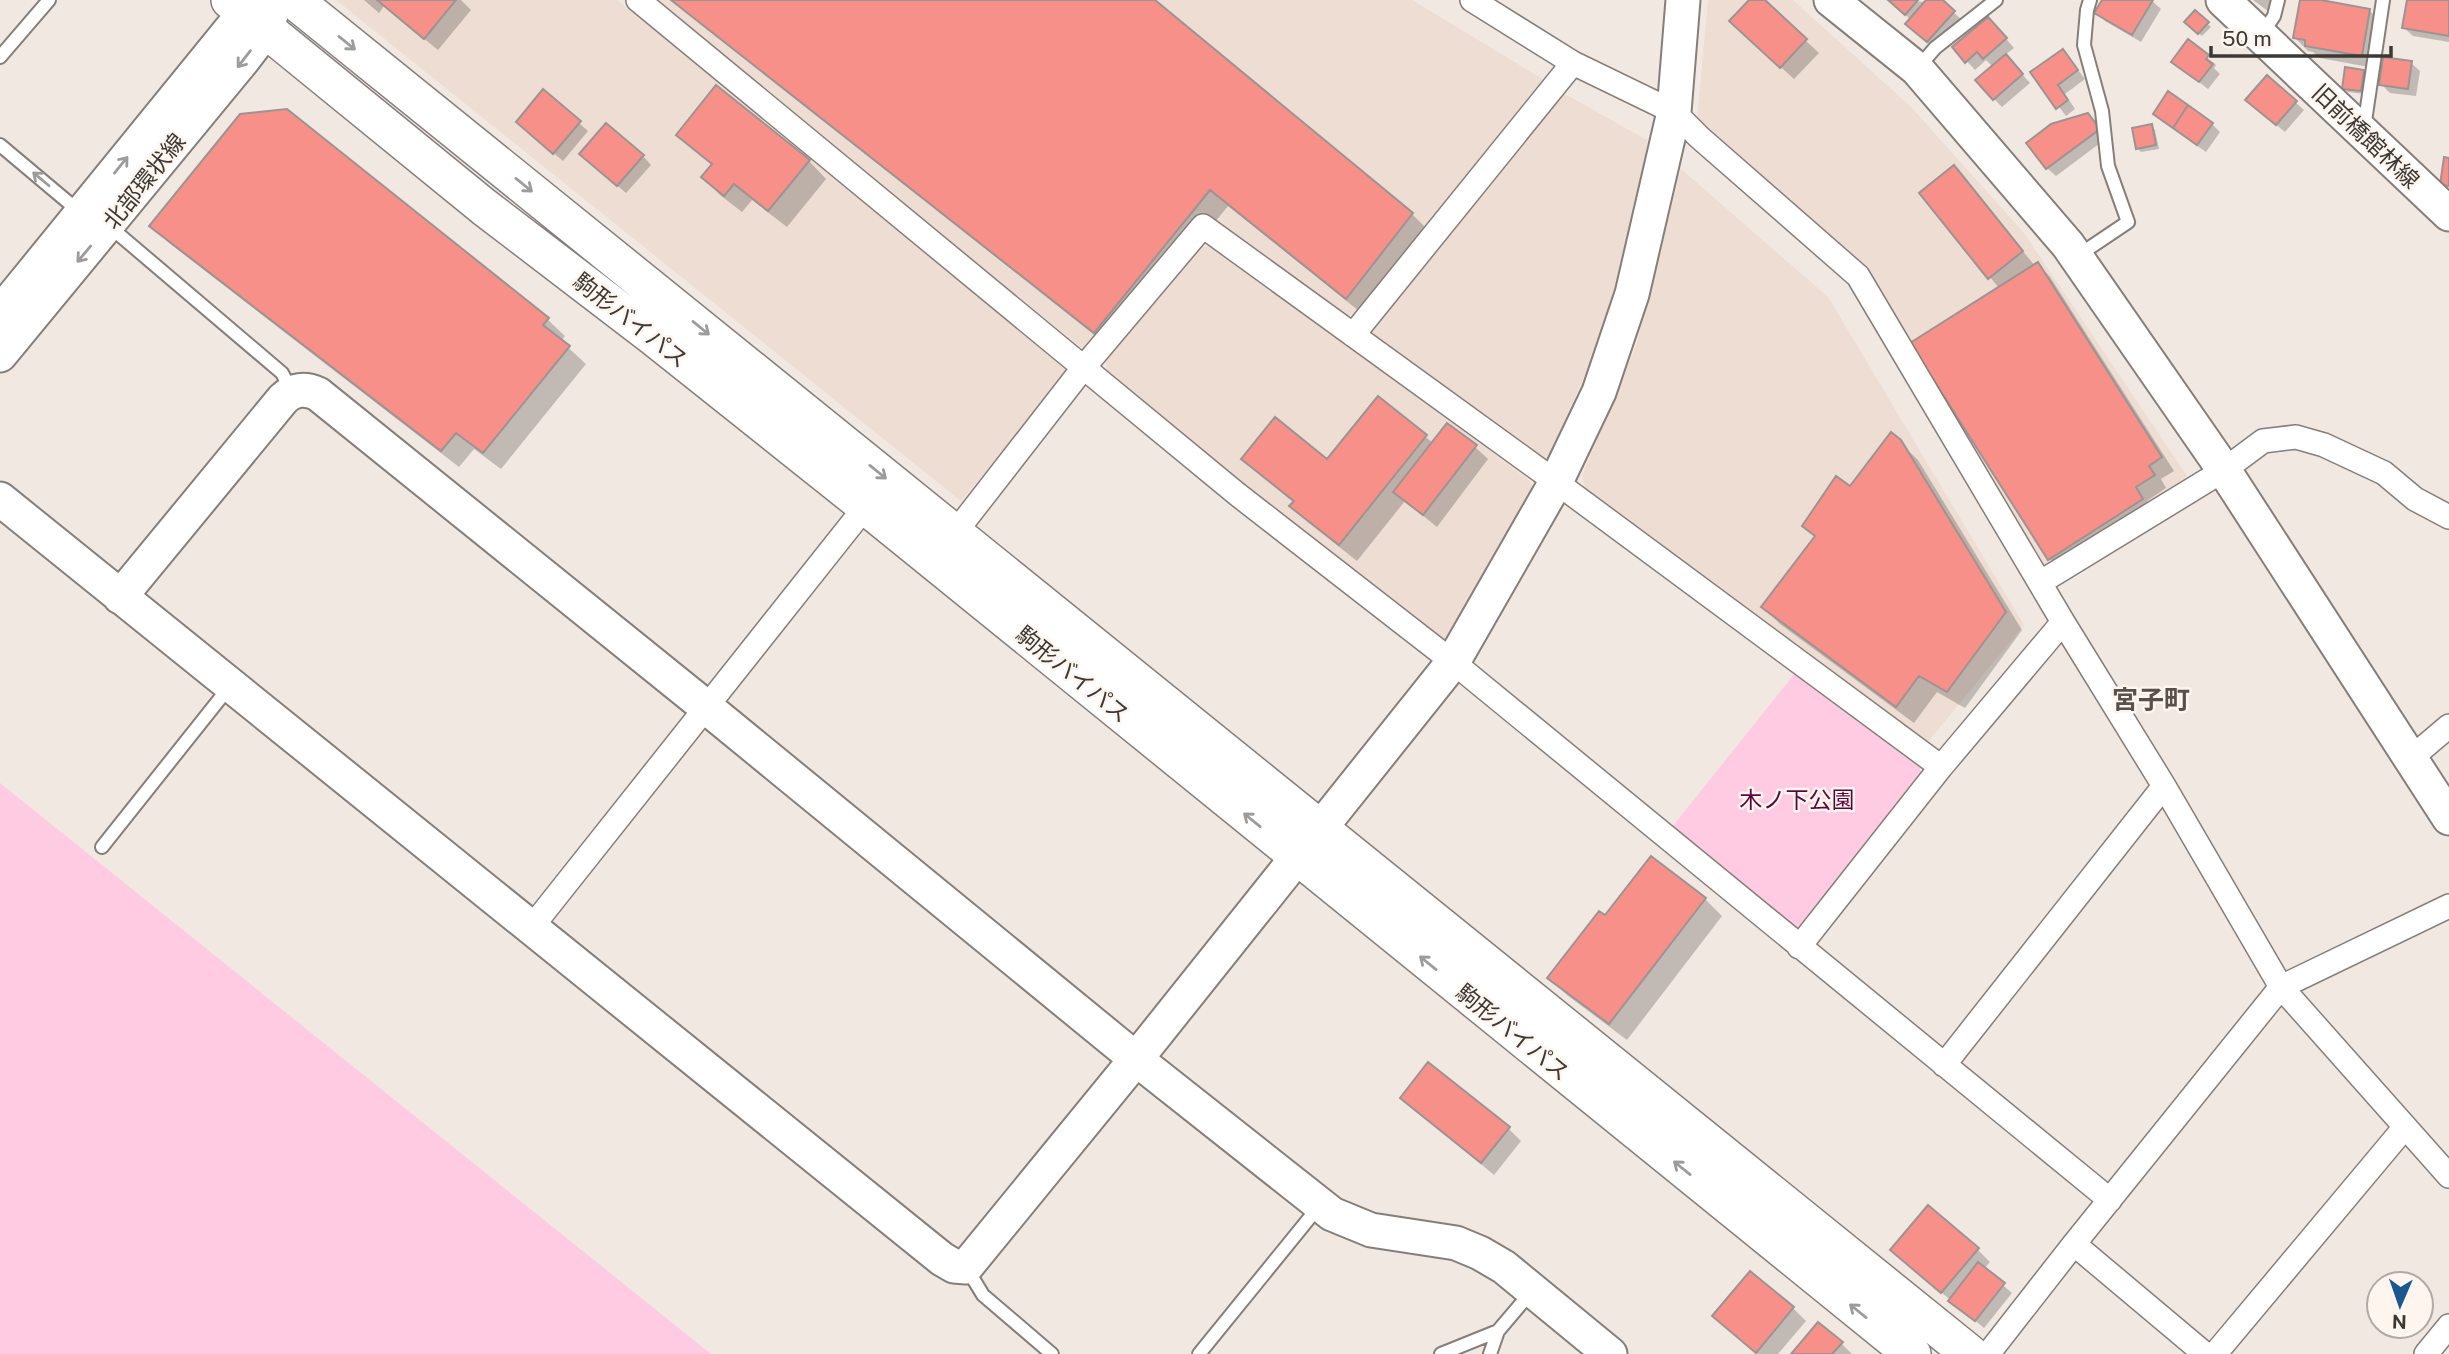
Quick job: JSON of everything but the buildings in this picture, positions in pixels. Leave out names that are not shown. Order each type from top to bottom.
[{"type":"main road","name":"駒形バイパス","points":[[293,0],[1970,1354]]},
{"type":"main road","name":"駒形バイパス","points":[[256,8],[484,207],[654,337],[866,506],[1912,1354]]},
{"type":"street","points":[[638,0],[1237,494],[1453,662],[2110,1200]]},
{"type":"street","points":[[1472,0],[1573,62],[1674,112],[1858,276],[2063,622],[2164,786],[2281,987],[2449,1176]]},
{"type":"street","points":[[0,499],[942,1259],[954,1266],[966,1267],[1298,858],[1453,662],[1556,482],[1599,392],[1632,294],[1674,112],[1683,0]]},
{"type":"street","points":[[1831,0],[1917,69],[2076,257],[2224,470],[2449,818]]},
{"type":"street","name":"旧前橋館林線","points":[[2223,0],[2449,214]]},
{"type":"street","name":"北部環状線","points":[[0,355],[95,219],[256,8]]},
{"type":"street","points":[[1353,335],[1573,62]]},
{"type":"street","name":"北部環状線","points":[[0,313],[95,219]]},
{"type":"street","points":[[954,534],[1084,368],[1203,226],[1556,482],[1941,767]]},
{"type":"street","points":[[120,597],[283,399],[292,392],[303,390],[318,394],[1136,1059],[1332,1214],[1371,1230],[1456,1243],[1480,1252],[1504,1267],[1610,1354]]},
{"type":"street","points":[[2041,582],[2224,470],[2263,441],[2296,437],[2324,445],[2384,473],[2415,499],[2449,517]]},
{"type":"street","points":[[531,928],[866,506]]},
{"type":"street","points":[[1799,947],[1941,767],[2063,622]]},
{"type":"street","points":[[2410,759],[2449,726]]},
{"type":"street","points":[[1944,1065],[2164,786]]},
{"type":"street","points":[[1987,1354],[2281,987],[2449,906]]},
{"type":"street","points":[[2215,1354],[2405,1127]]},
{"type":"street","points":[[2074,1244],[2205,1354]]},
{"type":"street","points":[[2426,1354],[2449,1326]]},
{"type":"lane","points":[[0,57],[49,0]]},
{"type":"lane","points":[[1917,69],[1936,48],[1996,0]]},
{"type":"lane","points":[[2076,257],[2128,222],[2108,166],[2102,111],[2084,45],[2090,0]]},
{"type":"lane","points":[[2261,36],[2274,16],[2278,0]]},
{"type":"lane","points":[[2364,132],[2383,0]]},
{"type":"lane","points":[[0,145],[95,219],[282,373],[292,392]]},
{"type":"lane","points":[[102,847],[231,685]]},
{"type":"lane","points":[[1199,1354],[1321,1204]]},
{"type":"lane","points":[[966,1267],[983,1295],[1052,1354]]},
{"type":"lane","points":[[1490,1354],[1498,1331],[1533,1290]]},
{"type":"lane","points":[[1441,1354],[1498,1331]]},
{"type":"shaded area","points":[[336,0],[617,0],[1066,360],[1070,370],[961,501]]},
{"type":"shaded area","points":[[652,0],[1412,0],[1544,80],[1355,315],[1343,316],[1199,211],[1087,349],[1082,348]]},
{"type":"shaded area","points":[[1708,0],[1793,0],[1911,107],[2024,233],[2187,476],[2052,566],[2040,563],[1865,269],[1697,120]]},
{"type":"shaded area","points":[[1563,93],[1647,140],[1639,199],[1588,368],[1547,460],[1539,460],[1374,338],[1371,328]]},
{"type":"shaded area","points":[[1681,169],[1828,297],[2024,625],[1927,743],[1587,493],[1582,476],[1636,346]]},
{"type":"shaded area","points":[[1214,245],[1530,481],[1533,488],[1445,639],[1432,639],[1107,376],[1106,360],[1199,248]]},
{"type":"green space","name":"木ノ下公園","points":[[1795,673],[1919,766],[1921,775],[1798,927],[1792,928],[1672,827]]},
{"type":"green space","points":[[0,783],[711,1354],[0,1354]]},
{"type":"district","name":"宮子町","points":[[2151,699]]}]
